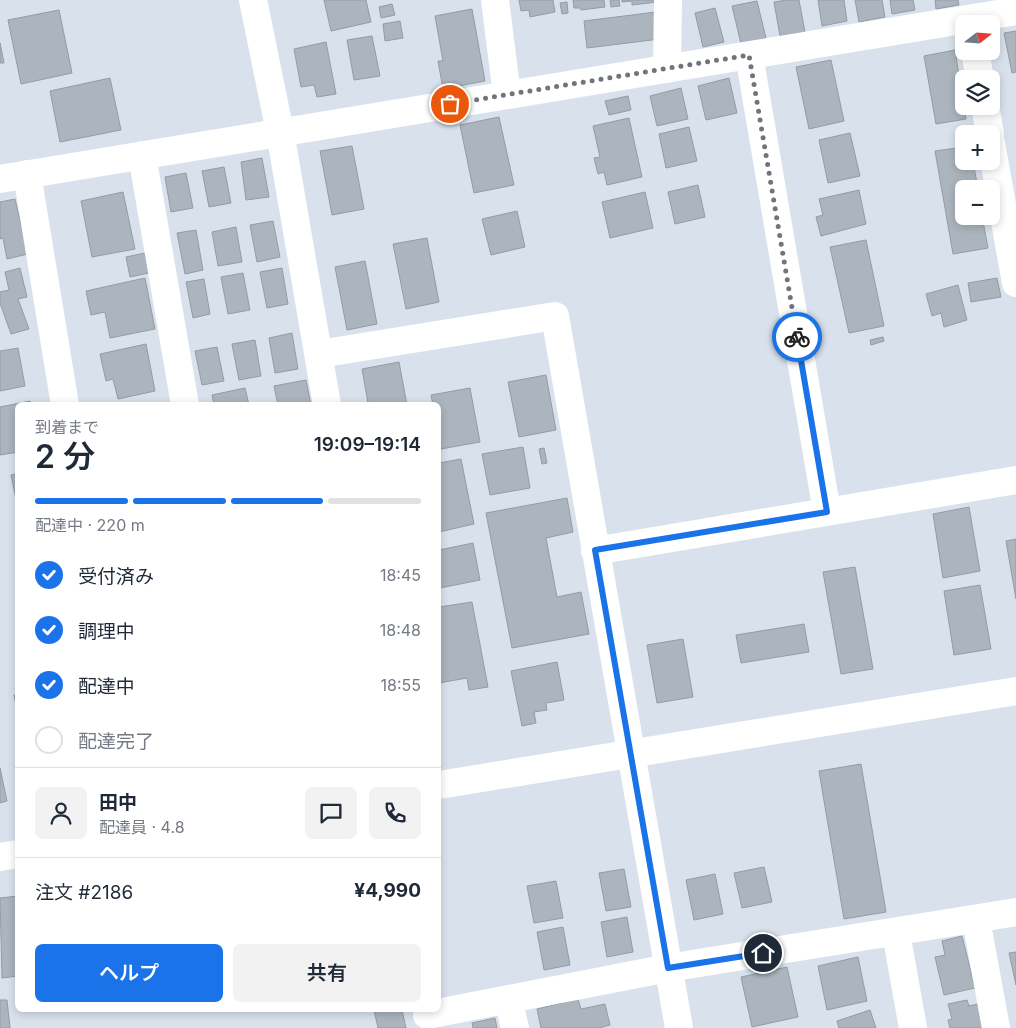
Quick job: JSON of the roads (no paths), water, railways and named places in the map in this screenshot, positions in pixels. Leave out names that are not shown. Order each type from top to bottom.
[{"type":"street","points":[[253,0],[280,132],[327,402]]},
{"type":"street","points":[[495,0],[507,95]]},
{"type":"street","points":[[667,69],[668,0]]},
{"type":"street","points":[[974,15],[1016,11]]},
{"type":"street","points":[[0,179],[667,69],[955,18]]},
{"type":"street","points":[[749,55],[827,512]]},
{"type":"street","points":[[142,155],[184,402]]},
{"type":"street","points":[[996,170],[1016,284]]},
{"type":"street","points":[[27,174],[65,402]]},
{"type":"street","points":[[319,354],[555,316],[679,1028]]},
{"type":"street","points":[[595,550],[1016,480]]},
{"type":"street","points":[[441,785],[1016,691]]},
{"type":"street","points":[[0,857],[15,854]]},
{"type":"street","points":[[428,1018],[508,999],[668,968],[896,933],[1016,912]]},
{"type":"street","points":[[976,919],[996,1028]]},
{"type":"street","points":[[896,933],[913,1028]]},
{"type":"street","points":[[508,999],[515,1028]]}]
